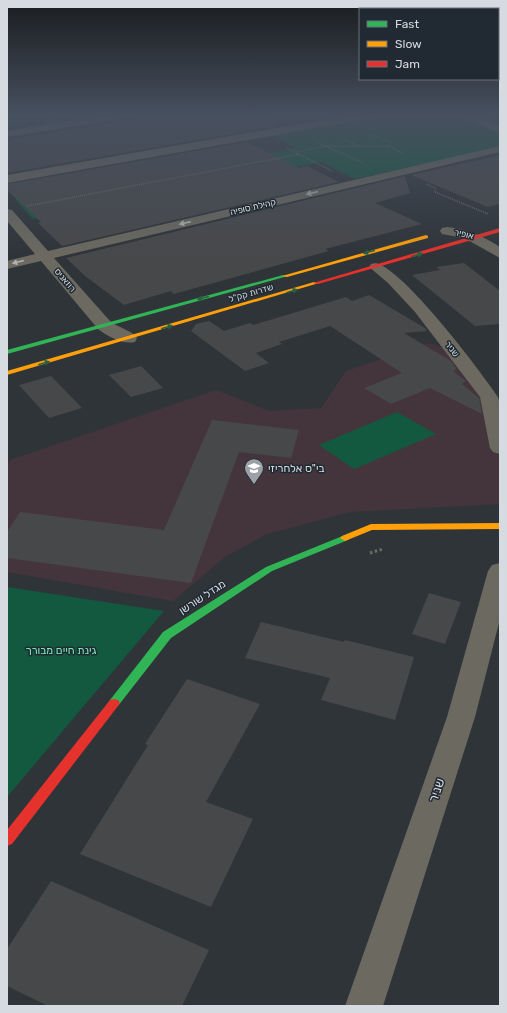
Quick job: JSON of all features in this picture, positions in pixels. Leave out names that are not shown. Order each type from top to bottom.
[{"type":"main road","name":"שדרות קק\"ל","points":[[7,352],[439,233],[494,216]]},
{"type":"main road","name":"שדרות קק\"ל","points":[[7,374],[500,230]]},
{"type":"main road","name":"מגדל שורשן","points":[[7,840],[167,635],[269,568],[371,527],[500,526]]},
{"type":"street","points":[[7,179],[109,161]]},
{"type":"street","name":"קהילת סופיה","points":[[7,265],[448,161]]},
{"type":"street","name":"רוזאניס","points":[[7,213],[104,325],[110,330],[130,338]]},
{"type":"street","name":"אופיר","points":[[439,233],[458,232],[476,237],[500,254]]},
{"type":"street","name":"שניר","points":[[376,267],[392,280],[421,309],[489,397],[500,448]]},
{"type":"street","name":"שניר","points":[[364,1006],[461,717],[500,571]]},
{"type":"path","points":[[22,207],[262,161]]},
{"type":"path","points":[[314,161],[356,183]]},
{"type":"path","points":[[363,161],[435,188],[435,192],[494,216]]},
{"type":"path","points":[[424,161],[432,165]]},
{"type":"path","points":[[369,553],[391,548]]},
{"type":"shaded area","name":"בי\"ס אלחריזי","points":[[429,343],[455,352],[488,395],[500,457],[500,504],[350,512],[267,534],[225,557],[173,601],[7,572],[7,465],[10,460],[216,390],[269,411],[321,408],[346,371]]},
{"type":"green space","points":[[222,161],[435,161],[355,179],[321,162],[33,219],[15,199]]},
{"type":"green space","points":[[397,412],[436,434],[354,469],[319,445]]},
{"type":"green space","name":"גינת חיים מבורך","points":[[7,587],[164,611],[7,797]]},
{"type":"building","points":[[7,161],[74,161],[7,173]]},
{"type":"building","points":[[137,161],[286,161],[299,168],[307,166],[339,182],[62,246],[38,223],[41,222],[7,190],[7,184]]},
{"type":"building","points":[[472,161],[500,161],[500,204],[488,207],[411,175]]},
{"type":"building","points":[[405,176],[410,193],[375,203],[422,224],[325,249],[329,251],[174,294],[171,291],[124,305],[85,276],[66,258]]},
{"type":"building","points":[[464,263],[500,291],[500,324],[475,326],[412,275],[440,270],[436,267]]},
{"type":"building","points":[[369,295],[425,328],[427,331],[404,333],[451,361],[456,368],[454,372],[466,381],[462,384],[479,398],[482,414],[430,388],[391,404],[364,388],[402,373],[330,326],[279,342],[282,344],[256,353],[269,363],[245,371],[191,331],[196,324],[209,321],[224,331],[250,323],[253,325],[346,297],[352,301]]},
{"type":"building","points":[[141,366],[163,388],[131,397],[109,375]]},
{"type":"building","points":[[51,376],[82,408],[49,418],[19,385]]},
{"type":"building","points":[[212,420],[299,430],[291,458],[239,452],[191,583],[7,558],[7,532],[20,512],[164,530]]},
{"type":"building","points":[[429,593],[461,602],[445,644],[412,634]]},
{"type":"building","points":[[261,622],[414,657],[395,720],[321,700],[330,678],[245,658]]},
{"type":"building","points":[[187,679],[260,704],[206,802],[253,819],[211,907],[80,854],[148,745],[145,744]]},
{"type":"building","points":[[51,881],[209,950],[182,1006],[48,1006],[7,986],[7,949]]},
{"type":"traffic: fast","points":[[7,352],[285,276]]},
{"type":"traffic: fast","points":[[114,703],[167,635],[269,569],[345,538]]},
{"type":"traffic: slow","points":[[285,276],[426,237]]},
{"type":"traffic: slow","points":[[7,373],[316,283]]},
{"type":"traffic: slow","points":[[345,538],[371,527],[500,526]]},
{"type":"traffic: jam","points":[[316,283],[500,230]]},
{"type":"traffic: jam","points":[[7,840],[114,703]]},
{"type":"place","name":"בי\"ס אלחריזי","points":[[254,485]]}]
